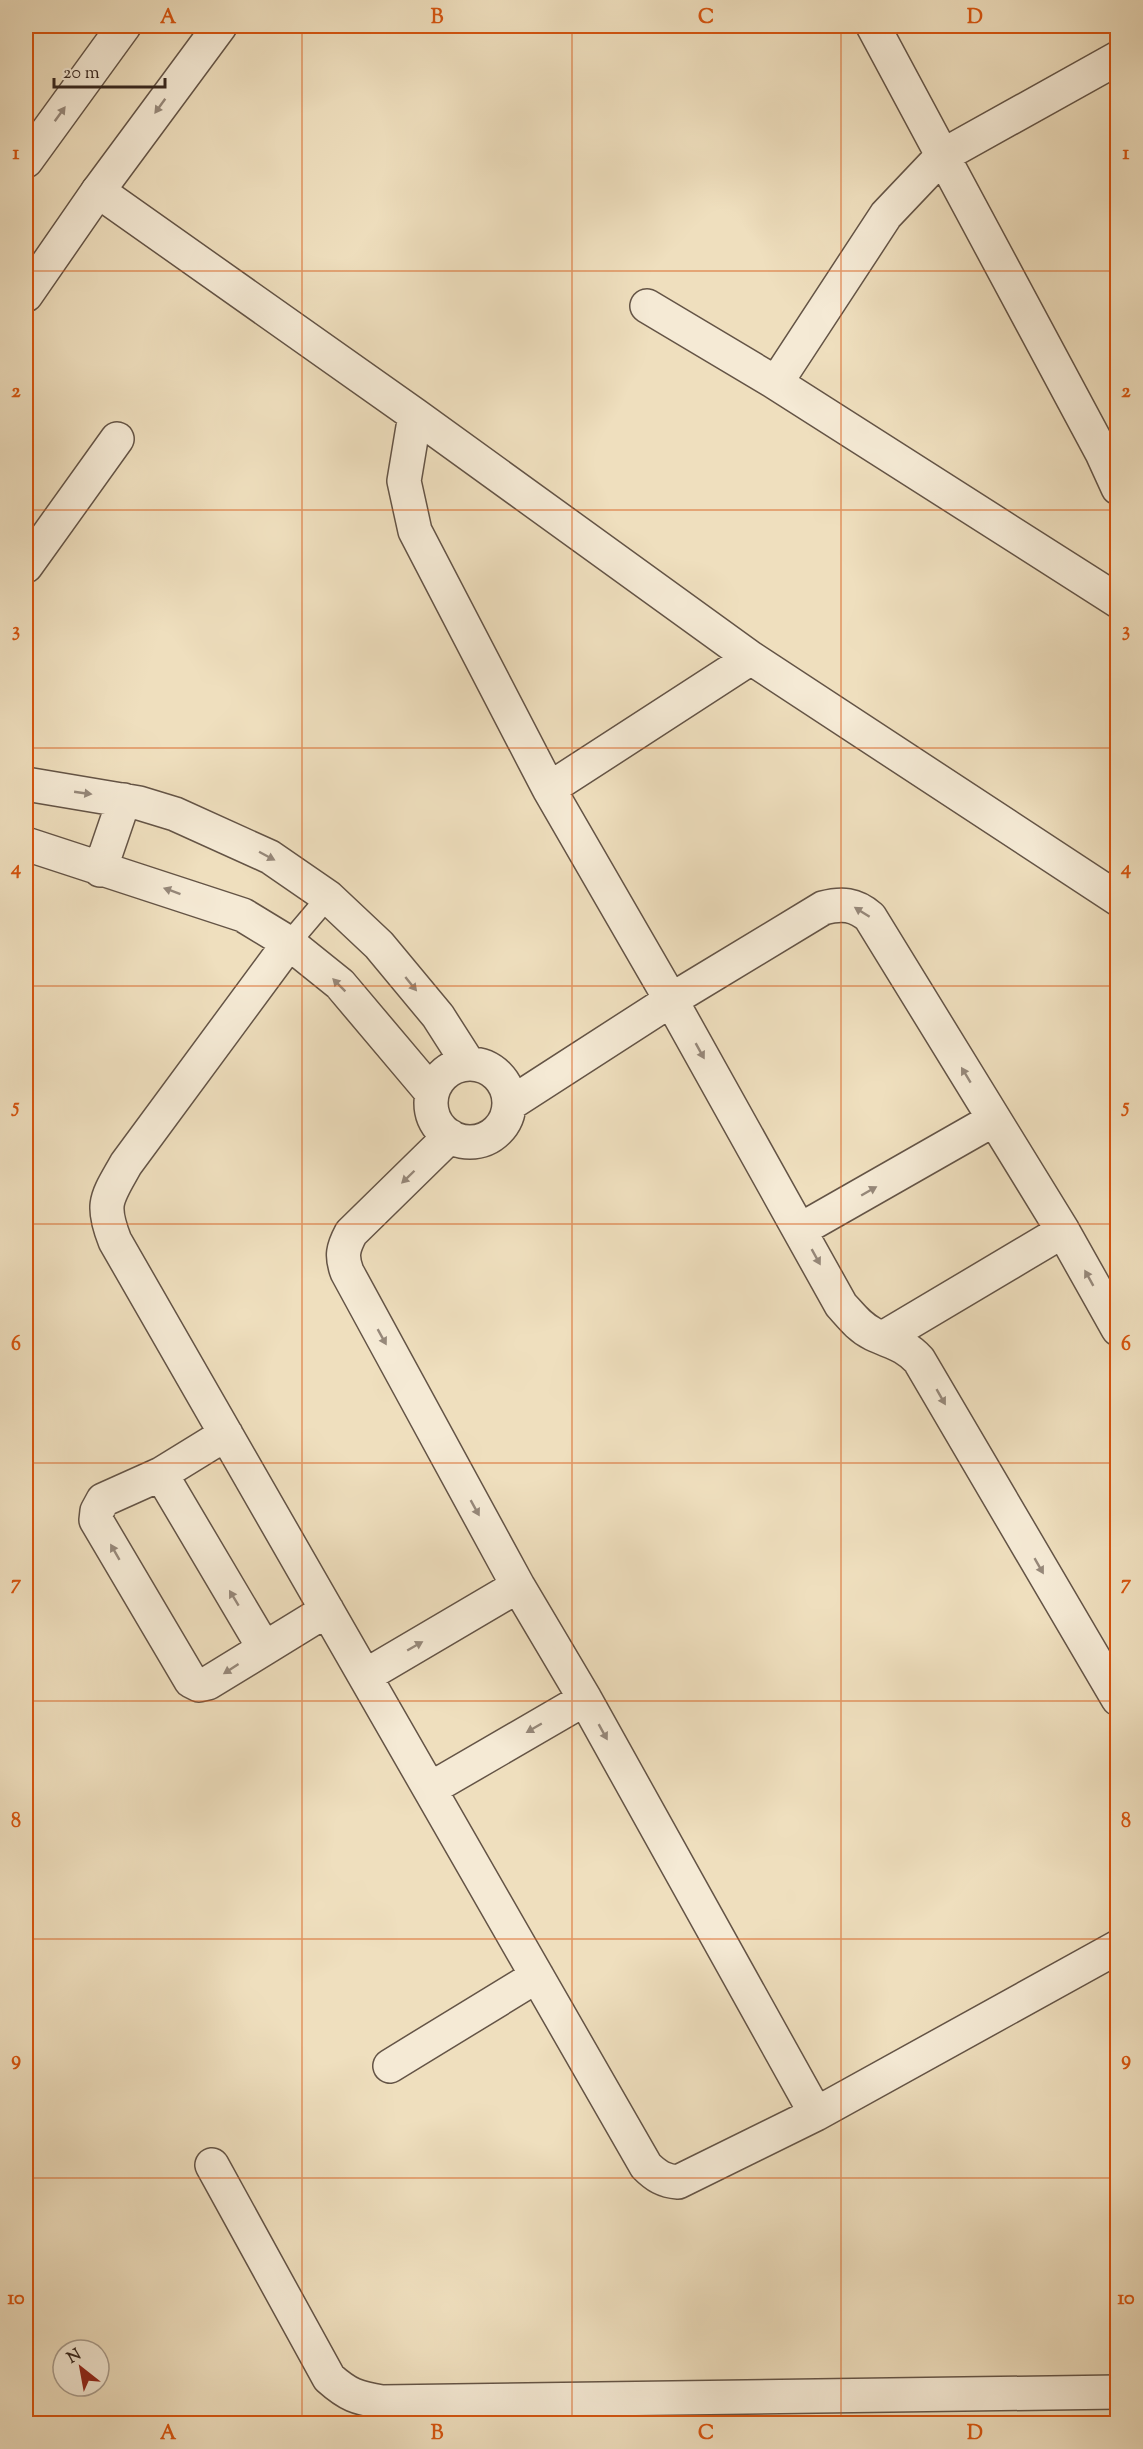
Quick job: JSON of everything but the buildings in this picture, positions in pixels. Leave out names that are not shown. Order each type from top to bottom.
[{"type":"street","points":[[26,161],[124,26]]},
{"type":"street","points":[[26,295],[98,191],[220,26]]},
{"type":"street","points":[[873,26],[1102,453],[1118,488]]},
{"type":"street","points":[[776,383],[886,215],[942,156],[1118,58]]},
{"type":"street","points":[[98,191],[415,415],[752,658],[1118,899]]},
{"type":"street","points":[[647,306],[776,383],[1118,601]]},
{"type":"street","points":[[415,415],[405,481],[415,531],[549,789],[671,999],[841,1305],[858,1325],[883,1338],[908,1347],[919,1360],[1118,1699]]},
{"type":"street","points":[[26,566],[117,439]]},
{"type":"street","points":[[549,789],[752,658]]},
{"type":"street","points":[[26,784],[124,800],[175,814],[270,857],[328,897],[386,953],[438,1016],[468,1064]]},
{"type":"street","points":[[100,870],[124,800]]},
{"type":"street","points":[[26,844],[243,915],[289,943],[340,984],[432,1093]]},
{"type":"street","points":[[510,1104],[671,999],[823,908],[840,904],[859,908],[870,917],[1062,1231],[1118,1329]]},
{"type":"street","points":[[289,943],[126,1164],[106,1201],[105,1213],[115,1241],[646,2166],[666,2181],[678,2182],[816,2114],[1118,1947]]},
{"type":"street","points":[[468,1064],[484,1066],[498,1075],[507,1088],[510,1104],[505,1120],[495,1133],[481,1140],[465,1142],[450,1136],[438,1125],[431,1110],[432,1093],[439,1078],[452,1068],[468,1064]]},
{"type":"street","points":[[800,1230],[993,1120]]},
{"type":"street","points":[[450,1136],[351,1233],[343,1247],[342,1259],[346,1272],[518,1586],[585,1699],[816,2114]]},
{"type":"street","points":[[883,1338],[1062,1231]]},
{"type":"street","points":[[226,1434],[161,1474],[103,1500],[96,1511],[96,1520],[191,1681],[199,1685],[208,1683],[327,1610]]},
{"type":"street","points":[[161,1474],[264,1648]]},
{"type":"street","points":[[365,1676],[518,1586]]},
{"type":"street","points":[[430,1789],[585,1699]]},
{"type":"street","points":[[390,2066],[537,1976]]},
{"type":"street","points":[[212,2164],[329,2378],[344,2392],[382,2402],[455,2412],[1118,2392]]},
{"type":"lane","points":[[289,943],[328,897]]}]
